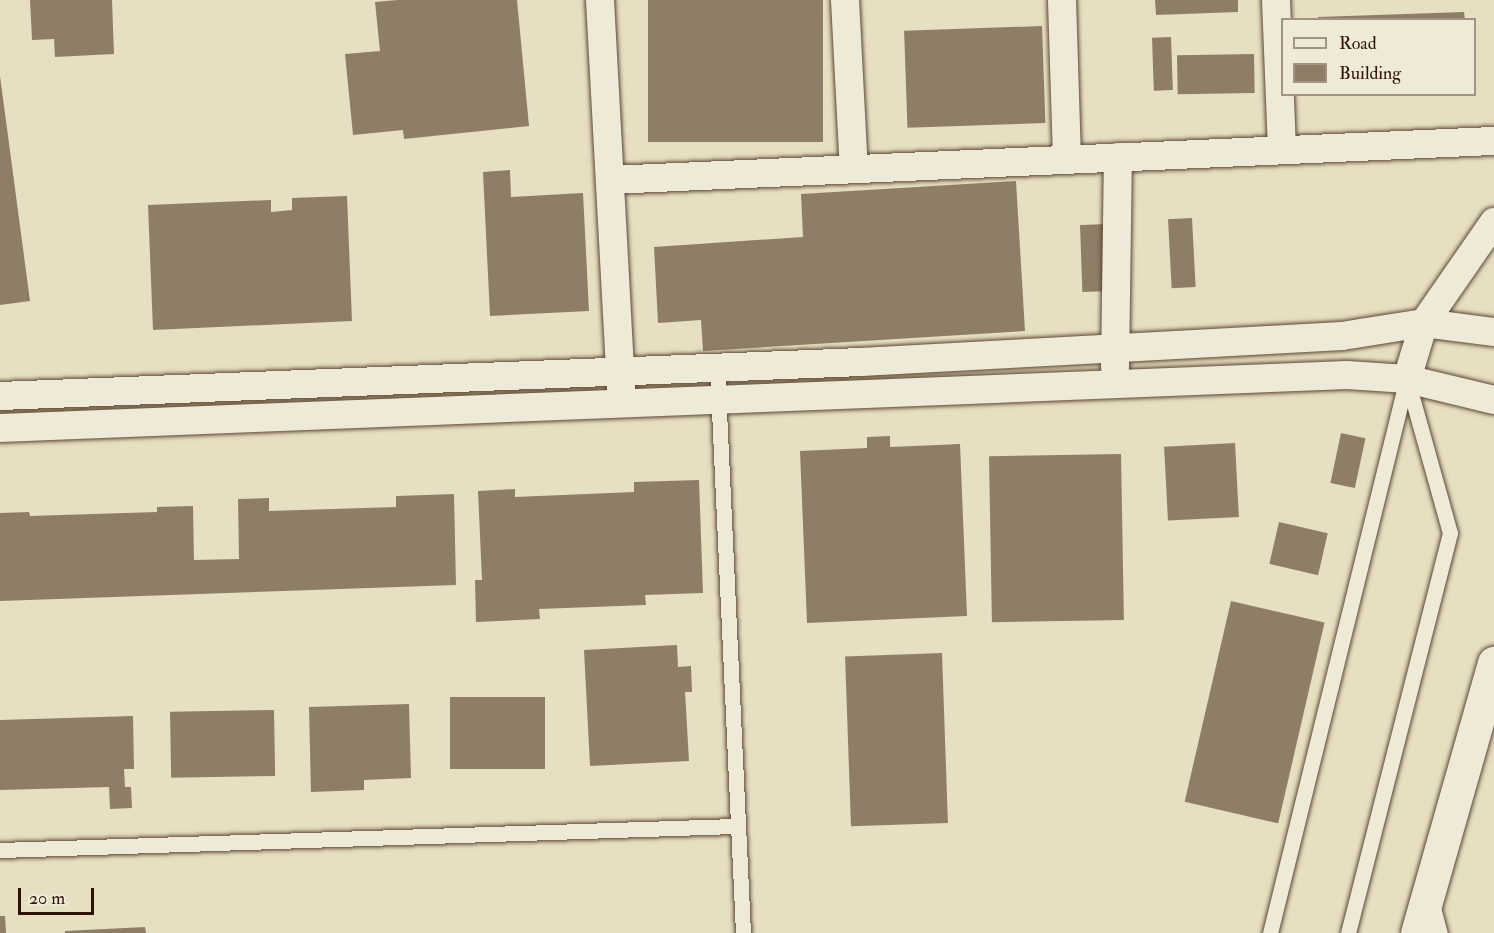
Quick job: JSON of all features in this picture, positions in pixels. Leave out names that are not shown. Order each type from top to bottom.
[{"type":"street","points":[[600,0],[621,403]]},
{"type":"street","points":[[845,0],[854,169]]},
{"type":"street","points":[[1062,0],[1067,159]]},
{"type":"street","points":[[1276,0],[1282,149]]},
{"type":"street","points":[[610,180],[1494,141]]},
{"type":"street","points":[[1114,383],[1117,348],[1118,157]]},
{"type":"street","points":[[1407,379],[1424,323],[1494,222]]},
{"type":"street","points":[[0,396],[717,367],[1117,348],[1342,336],[1424,323],[1494,332]]},
{"type":"street","points":[[0,428],[1347,375],[1407,379],[1494,400]]},
{"type":"street","points":[[1417,933],[1493,673]]},
{"type":"lane","points":[[717,367],[735,826],[743,933]]},
{"type":"lane","points":[[1270,933],[1407,379]]},
{"type":"lane","points":[[1348,933],[1450,533],[1407,379]]},
{"type":"lane","points":[[0,850],[735,826]]},
{"type":"lane","points":[[1428,890],[1440,933]]},
{"type":"building","points":[[30,0],[112,0],[114,54],[55,57],[54,39],[32,40]]},
{"type":"building","points":[[517,0],[529,126],[404,139],[403,130],[353,135],[345,54],[380,51],[375,2]]},
{"type":"building","points":[[648,0],[823,0],[823,142],[648,142]]},
{"type":"building","points":[[1155,0],[1238,0],[1238,12],[1156,15]]},
{"type":"building","points":[[1464,12],[1465,18],[1318,18]]},
{"type":"building","points":[[1042,26],[1045,123],[907,128],[904,31]]},
{"type":"building","points":[[1171,37],[1173,90],[1154,91],[1152,38]]},
{"type":"building","points":[[1254,54],[1255,93],[1178,94],[1177,55]]},
{"type":"building","points":[[0,76],[30,301],[0,305]]},
{"type":"building","points":[[510,170],[511,197],[583,193],[589,311],[490,316],[483,172]]},
{"type":"building","points":[[1016,181],[1025,331],[703,351],[701,320],[658,323],[654,247],[803,237],[801,194]]},
{"type":"building","points":[[347,196],[352,321],[153,330],[148,205],[271,200],[271,212],[292,210],[292,198]]},
{"type":"building","points":[[1192,218],[1196,287],[1172,288],[1168,219]]},
{"type":"building","points":[[1109,224],[1111,291],[1082,292],[1080,225]]},
{"type":"building","points":[[1341,433],[1365,438],[1355,488],[1330,483]]},
{"type":"building","points":[[890,436],[890,447],[960,444],[967,616],[807,623],[800,451],[867,448],[867,437]]},
{"type":"building","points":[[1235,443],[1239,517],[1168,521],[1164,447]]},
{"type":"building","points":[[1121,454],[1124,620],[992,622],[989,456]]},
{"type":"building","points":[[699,480],[703,593],[645,595],[646,605],[539,609],[540,619],[476,622],[475,580],[482,580],[478,491],[515,489],[515,497],[634,492],[634,482]]},
{"type":"building","points":[[454,494],[456,585],[0,601],[0,513],[29,512],[30,516],[157,512],[157,507],[193,506],[194,560],[239,559],[238,499],[269,498],[269,511],[396,507],[396,496]]},
{"type":"building","points":[[1279,522],[1328,533],[1318,575],[1269,564]]},
{"type":"building","points":[[1231,601],[1325,623],[1278,823],[1185,802]]},
{"type":"building","points":[[677,645],[678,667],[691,666],[692,692],[685,692],[689,761],[590,766],[584,650]]},
{"type":"building","points":[[942,653],[948,823],[851,826],[845,656]]},
{"type":"building","points":[[450,697],[545,697],[545,769],[450,769]]},
{"type":"building","points":[[409,704],[411,778],[364,780],[364,790],[311,792],[309,707]]},
{"type":"building","points":[[274,710],[275,776],[171,778],[170,712]]},
{"type":"building","points":[[133,716],[134,769],[124,769],[125,787],[131,787],[132,808],[110,809],[109,787],[0,790],[0,720]]},
{"type":"building","points":[[0,916],[5,916],[6,933],[0,933]]},
{"type":"building","points":[[145,927],[146,933],[65,933],[65,931]]}]
